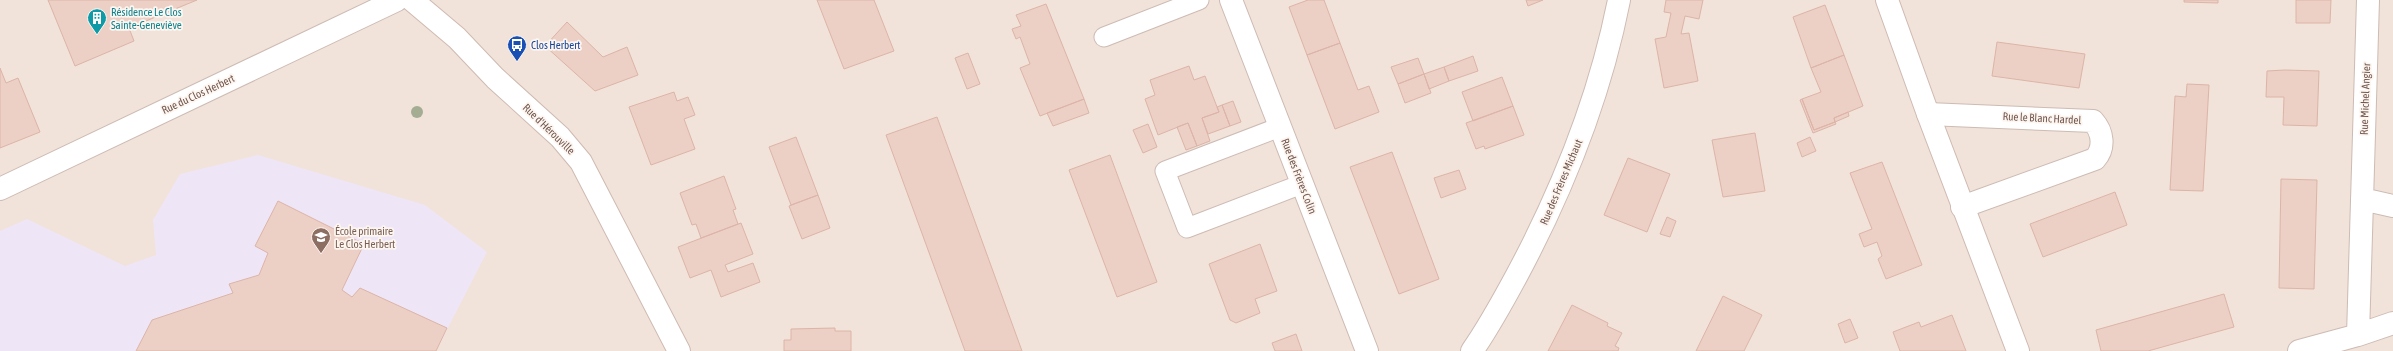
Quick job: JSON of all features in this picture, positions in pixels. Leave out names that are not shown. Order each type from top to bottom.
[{"type":"street","name":"Rue du Clos Herbert","points":[[0,190],[397,0]]},
{"type":"street","name":"Rue d'Hérouville","points":[[412,0],[457,38],[495,78],[560,137],[581,162],[679,351]]},
{"type":"street","name":"Rue des Frères Colin","points":[[1231,0],[1367,351]]},
{"type":"street","name":"Rue des Frères Michaut","points":[[1472,351],[1488,329],[1538,237],[1584,130],[1619,0]]},
{"type":"street","points":[[1887,0],[1962,207],[2018,351]]},
{"type":"street","name":"Rue Michel Angier","points":[[2358,335],[2368,0]]},
{"type":"street","name":"Rue le Blanc Hardel","points":[[1928,114],[2093,121],[2100,132],[2102,146],[2095,160],[1962,207]]},
{"type":"street","points":[[2362,199],[2393,206]]},
{"type":"street","points":[[2299,351],[2358,335],[2393,323]]},
{"type":"lane","points":[[1104,37],[1199,0]]},
{"type":"lane","points":[[1280,126],[1165,171],[1187,228],[1302,184]]},
{"type":"shaded area","points":[[0,0],[2393,0],[2393,351],[0,351]]},
{"type":"shaded area","name":"École primaire Le Clos Herbert","points":[[258,155],[425,205],[487,252],[436,351],[0,351],[0,231],[27,219],[125,266],[156,255],[153,220],[180,174]]},
{"type":"building","name":"Résidence Le Clos Sainte-Geneviève","points":[[48,0],[197,0],[129,28],[134,41],[75,66]]},
{"type":"building","points":[[817,0],[874,0],[894,51],[844,69]]},
{"type":"building","points":[[1308,0],[1324,0],[1340,43],[1307,55],[1289,7]]},
{"type":"building","points":[[1526,0],[1543,0],[1528,6]]},
{"type":"building","points":[[1666,0],[1703,0],[1699,19],[1685,16],[1681,34],[1689,33],[1698,81],[1664,88],[1655,39],[1666,37],[1671,13],[1664,12]]},
{"type":"building","points":[[2184,0],[2218,0],[2218,3],[2184,2]]},
{"type":"building","points":[[2296,0],[2331,0],[2330,23],[2296,23]]},
{"type":"building","points":[[1046,4],[1084,99],[1040,116],[1020,68],[1030,64],[1020,37],[1016,39],[1012,29],[1021,26],[1016,15]]},
{"type":"building","points":[[1825,5],[1844,55],[1811,68],[1793,17]]},
{"type":"building","points":[[567,22],[603,57],[627,47],[638,75],[595,91],[545,46]]},
{"type":"building","points":[[1997,42],[2085,54],[2079,88],[1992,76]]},
{"type":"building","points":[[1340,43],[1358,90],[1369,86],[1379,112],[1335,129],[1307,55]]},
{"type":"building","points":[[968,53],[980,84],[967,89],[955,58]]},
{"type":"building","points":[[1844,55],[1863,106],[1834,118],[1835,122],[1814,130],[1802,99],[1821,92],[1811,68]]},
{"type":"building","points":[[1473,56],[1478,71],[1449,81],[1444,67]]},
{"type":"building","points":[[1418,58],[1424,74],[1398,84],[1391,67]]},
{"type":"building","points":[[1189,66],[1194,80],[1205,76],[1219,112],[1202,118],[1210,141],[1197,146],[1188,123],[1158,135],[1145,99],[1155,95],[1150,80]]},
{"type":"building","points":[[1444,67],[1449,81],[1429,89],[1424,74]]},
{"type":"building","points":[[0,68],[6,83],[18,78],[40,132],[0,148]]},
{"type":"building","points":[[2267,71],[2319,71],[2317,126],[2283,125],[2284,97],[2266,97]]},
{"type":"building","points":[[1424,74],[1431,93],[1405,103],[1398,84]]},
{"type":"building","points":[[1502,77],[1513,106],[1473,121],[1462,92]]},
{"type":"building","points":[[2187,84],[2209,85],[2203,191],[2170,190],[2175,96],[2186,97]]},
{"type":"building","points":[[674,92],[677,101],[688,97],[695,115],[684,119],[695,149],[651,165],[629,107]]},
{"type":"building","points":[[1084,99],[1089,113],[1053,126],[1047,113]]},
{"type":"building","points":[[1802,99],[1814,130],[1835,122],[1836,124],[1813,133],[1800,100]]},
{"type":"building","points":[[1233,101],[1241,122],[1230,126],[1222,105]]},
{"type":"building","points":[[1222,105],[1230,126],[1208,134],[1202,118],[1219,112],[1217,107]]},
{"type":"building","points":[[1513,106],[1524,135],[1485,149],[1484,146],[1476,149],[1466,123]]},
{"type":"building","points":[[1848,112],[1849,116],[1835,122],[1834,118]]},
{"type":"building","points":[[937,117],[1022,351],[965,351],[886,135]]},
{"type":"building","points":[[1188,123],[1197,146],[1186,150],[1177,127]]},
{"type":"building","points":[[1148,124],[1157,147],[1143,153],[1133,130]]},
{"type":"building","points":[[1755,133],[1765,191],[1723,197],[1712,140]]},
{"type":"building","points":[[796,137],[818,195],[791,205],[769,147]]},
{"type":"building","points":[[1810,137],[1816,151],[1802,157],[1797,143]]},
{"type":"building","points":[[1392,152],[1439,279],[1399,294],[1350,167]]},
{"type":"building","points":[[1110,155],[1157,282],[1117,297],[1069,170]]},
{"type":"building","points":[[1628,158],[1670,174],[1647,232],[1604,215]]},
{"type":"building","points":[[1882,162],[1922,265],[1886,279],[1878,259],[1882,256],[1877,242],[1864,247],[1859,234],[1872,229],[1850,173]]},
{"type":"building","points":[[1459,170],[1466,189],[1441,198],[1434,178]]},
{"type":"building","points":[[724,176],[736,209],[733,210],[738,224],[701,238],[696,224],[692,225],[680,193]]},
{"type":"building","points":[[2281,179],[2317,180],[2314,289],[2279,288]]},
{"type":"building","points":[[2115,192],[2127,225],[2043,257],[2030,224]]},
{"type":"building","points":[[818,195],[830,228],[802,239],[789,206]]},
{"type":"building","points":[[278,201],[364,244],[342,290],[352,297],[360,288],[447,328],[436,351],[136,351],[152,320],[233,293],[229,284],[259,275],[268,253],[255,246]]},
{"type":"building","points":[[1667,217],[1676,221],[1670,237],[1660,234]]},
{"type":"building","points":[[741,223],[753,254],[725,265],[728,272],[753,263],[760,282],[721,297],[711,270],[690,278],[678,247]]},
{"type":"building","points":[[1260,244],[1277,291],[1255,299],[1260,313],[1236,323],[1230,320],[1209,264]]},
{"type":"building","points":[[2224,294],[2234,327],[2148,351],[2101,351],[2096,330]]},
{"type":"building","points":[[1723,296],[1762,315],[1744,351],[1696,351]]},
{"type":"building","points":[[1572,305],[1608,323],[1607,326],[1622,333],[1615,346],[1619,348],[1618,351],[1548,351]]},
{"type":"building","points":[[1952,315],[1966,351],[1900,351],[1893,332],[1919,322],[1921,327]]},
{"type":"building","points":[[1850,319],[1858,338],[1845,343],[1838,324]]},
{"type":"building","points":[[835,328],[835,331],[851,331],[851,351],[784,351],[784,340],[791,340],[791,329]]},
{"type":"building","points":[[1296,334],[1302,351],[1275,351],[1272,343]]},
{"type":"place","name":"Résidence Le Clos Sainte-Geneviève","points":[[97,35]]},
{"type":"place","name":"Clos Herbert","points":[[517,62]]},
{"type":"place","name":"École primaire Le Clos Herbert","points":[[321,254]]}]
